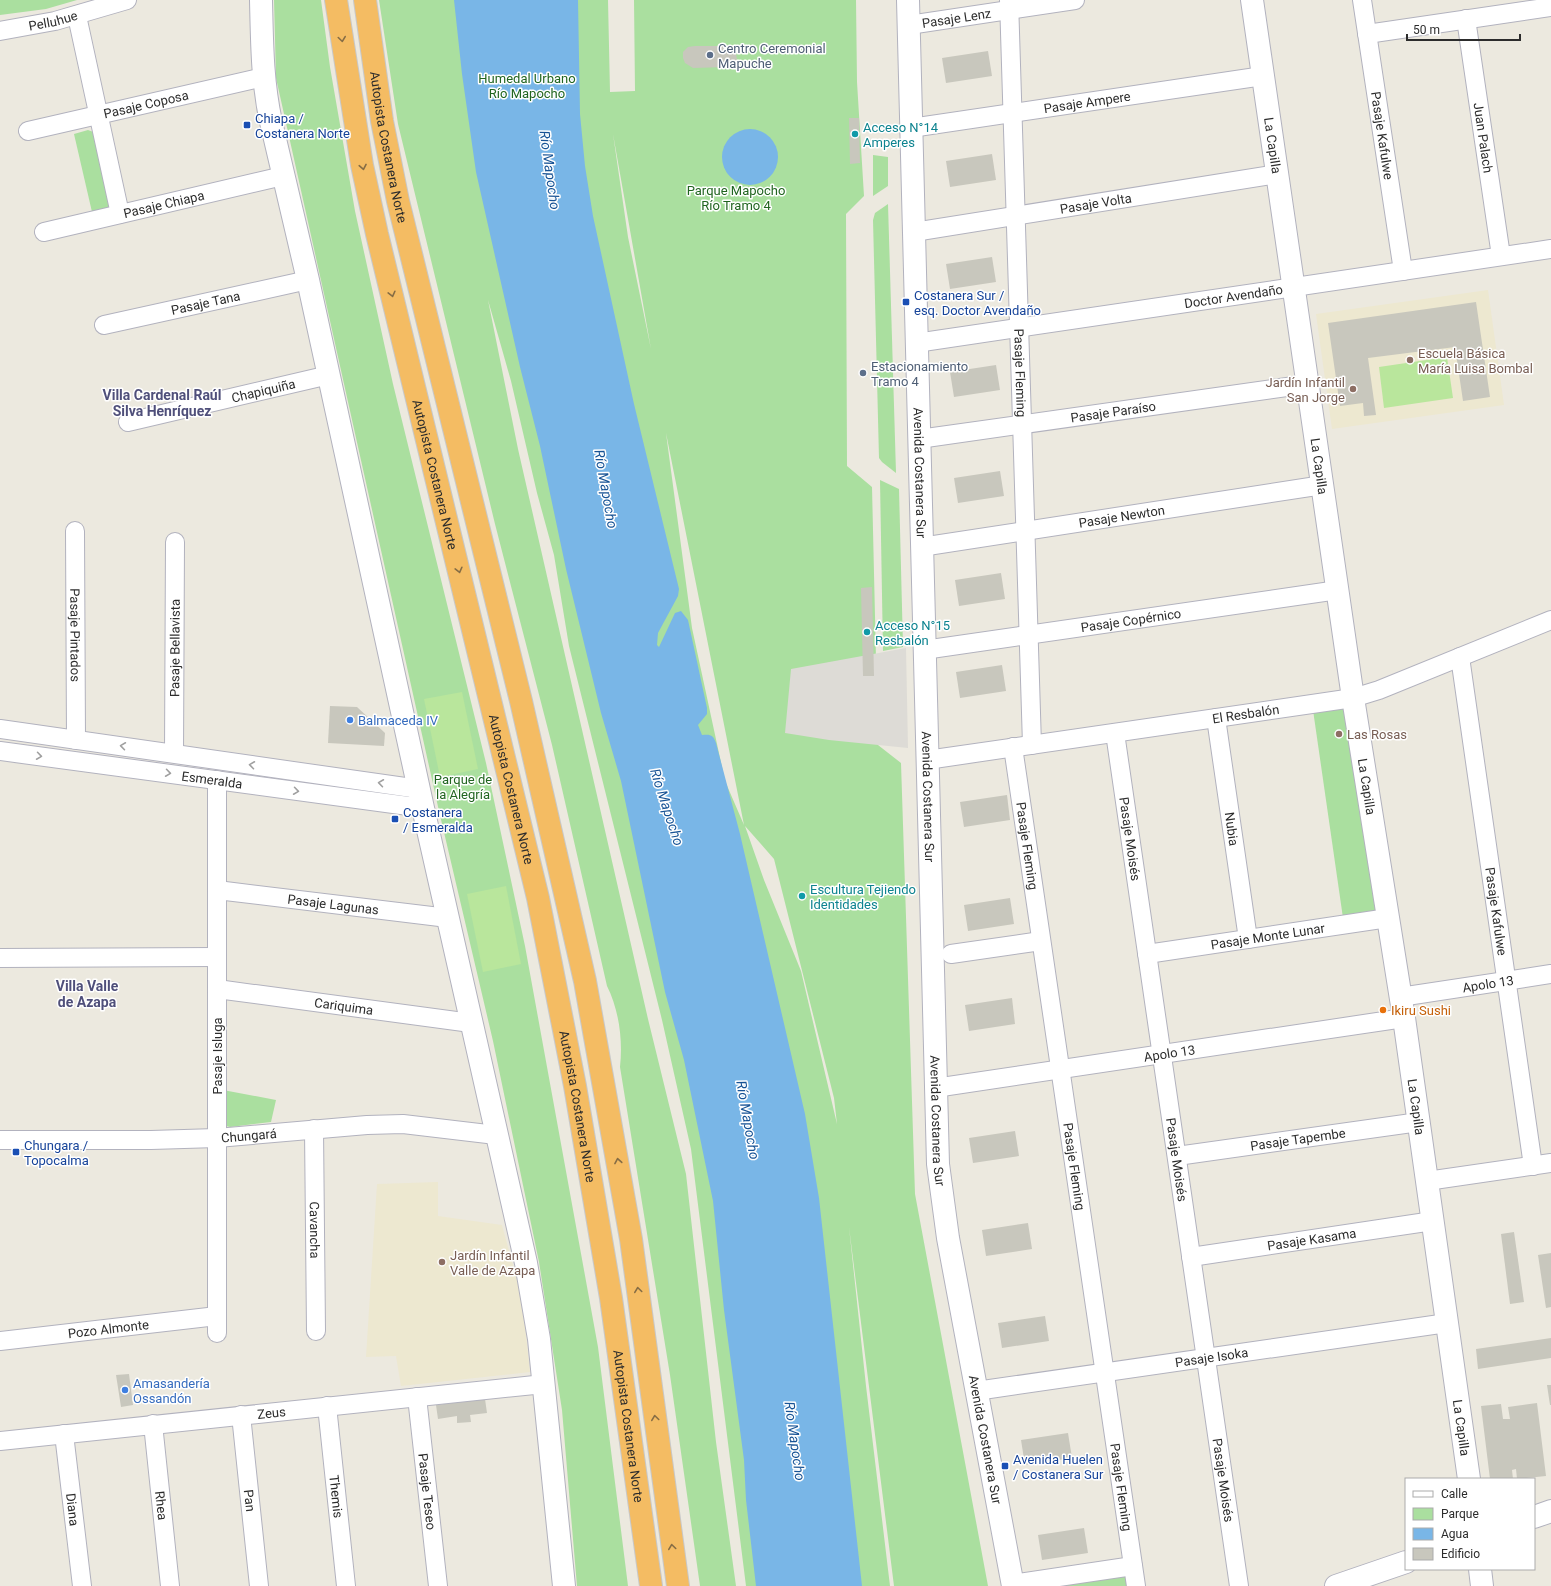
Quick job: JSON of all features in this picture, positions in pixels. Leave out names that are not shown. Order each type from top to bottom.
[{"type":"highway","name":"Autopista Costanera Norte","points":[[336,0],[362,165],[377,234],[516,803],[557,991],[611,1298],[651,1586]]},
{"type":"highway","name":"Autopista Costanera Norte","points":[[364,0],[381,115],[398,201],[519,693],[585,981],[630,1232],[678,1586]]},
{"type":"street","name":"Pelluhue","points":[[0,31],[77,16],[127,0]]},
{"type":"street","points":[[261,0],[266,100],[282,176],[308,280],[421,799],[526,1263],[539,1339],[564,1586]]},
{"type":"street","name":"Avenida Costanera Sur","points":[[908,0],[938,1164],[942,1200],[976,1391],[1013,1585]]},
{"type":"street","name":"Pasaje Lenz","points":[[909,25],[1009,5],[1074,0]]},
{"type":"street","name":"La Capilla","points":[[1252,0],[1353,698],[1404,1018],[1469,1478]]},
{"type":"street","name":"Pasaje Kafulwe","points":[[1362,0],[1403,271]]},
{"type":"street","name":"Pasaje Fleming","points":[[1009,5],[1032,745]]},
{"type":"street","points":[[1367,34],[1551,7]]},
{"type":"street","points":[[77,16],[120,214]]},
{"type":"street","name":"Juan Palach","points":[[1466,19],[1502,256]]},
{"type":"street","name":"Pasaje Ampere","points":[[911,128],[1263,76]]},
{"type":"street","name":"Pasaje Coposa","points":[[28,131],[264,77]]},
{"type":"street","name":"Pasaje Volta","points":[[914,232],[1278,174]]},
{"type":"street","name":"Pasaje Chiapa","points":[[44,232],[282,176]]},
{"type":"street","name":"Doctor Avendaño","points":[[916,343],[1551,249]]},
{"type":"street","name":"Pasaje Tana","points":[[104,325],[308,280]]},
{"type":"street","name":"Chapiquiña","points":[[128,422],[329,375]]},
{"type":"street","name":"Pasaje Paraíso","points":[[919,439],[1308,384]]},
{"type":"street","name":"Pasaje Newton","points":[[921,547],[1323,485]]},
{"type":"street","name":"Pasaje Pintados","points":[[75,531],[76,740]]},
{"type":"street","name":"Pasaje Bellavista","points":[[174,753],[175,542]]},
{"type":"street","name":"Pasaje Copérnico","points":[[924,650],[1338,590]]},
{"type":"street","name":"El Resbalón","points":[[927,760],[1353,698],[1378,690],[1551,620]]},
{"type":"street","name":"Pasaje Kafulwe","points":[[1460,657],[1533,1166]]},
{"type":"street","name":"Nubia","points":[[1216,718],[1248,939]]},
{"type":"street","name":"Esmeralda","points":[[0,729],[174,753],[421,799]]},
{"type":"street","name":"Pasaje Moisés","points":[[1115,733],[1240,1586]]},
{"type":"street","name":"Pasaje Fleming","points":[[1013,748],[1136,1586]]},
{"type":"street","name":"Esmeralda","points":[[0,751],[217,780],[421,799]]},
{"type":"street","name":"Pasaje Isluga","points":[[217,780],[217,1324]]},
{"type":"street","name":"Pasaje Lagunas","points":[[217,890],[448,918]]},
{"type":"street","name":"Pasaje Monte Lunar","points":[[1147,954],[1388,918]]},
{"type":"street","points":[[951,954],[1041,941]]},
{"type":"street","points":[[0,958],[217,958]]},
{"type":"street","name":"Apolo 13","points":[[1400,997],[1551,974]]},
{"type":"street","name":"Cariquima","points":[[217,990],[471,1023]]},
{"type":"street","name":"Apolo 13","points":[[935,1088],[1404,1018]]},
{"type":"street","name":"Pasaje Tapembe","points":[[1177,1156],[1419,1122]]},
{"type":"street","name":"Chungará","points":[[0,1140],[151,1140],[217,1138],[314,1129],[403,1124],[496,1135]]},
{"type":"street","name":"Cavancha","points":[[314,1129],[316,1331]]},
{"type":"street","points":[[1427,1181],[1551,1163]]},
{"type":"street","name":"Pasaje Kasama","points":[[1191,1258],[1433,1221]]},
{"type":"street","name":"Pasaje Isoka","points":[[976,1391],[1447,1323]]},
{"type":"street","name":"Pozo Almonte","points":[[0,1341],[217,1324]]},
{"type":"street","name":"Zeus","points":[[0,1441],[544,1384]]},
{"type":"street","name":"Pasaje Teseo","points":[[417,1397],[438,1586]]},
{"type":"street","name":"Themis","points":[[327,1406],[346,1586]]},
{"type":"street","name":"Pan","points":[[241,1415],[259,1586]]},
{"type":"street","name":"Rhea","points":[[153,1424],[170,1586]]},
{"type":"street","name":"Diana","points":[[64,1434],[82,1586]]},
{"type":"street","points":[[1535,1517],[1551,1511]]},
{"type":"street","points":[[1336,1586],[1405,1562]]},
{"type":"street","points":[[1013,1585],[1133,1566]]},
{"type":"street","points":[[1480,1570],[1482,1586]]},
{"type":"shaded area","name":"Escuela Básica María Luisa Bombal","points":[[1488,290],[1504,405],[1332,429],[1316,314]]},
{"type":"shaded area","points":[[906,648],[908,748],[829,740],[785,733],[791,669]]},
{"type":"shaded area","name":"Jardín Infantil Valle de Azapa","points":[[438,1182],[438,1216],[502,1225],[522,1299],[530,1372],[401,1386],[396,1356],[366,1357],[377,1184]]},
{"type":"green space","points":[[0,0],[77,0],[46,9],[0,15]]},
{"type":"green space","name":"Parque de la Alegría","points":[[274,0],[321,0],[330,67],[355,211],[393,384],[486,763],[525,946],[598,1347],[628,1586],[577,1586],[562,1410],[539,1262],[493,1041],[439,811],[276,78]]},
{"type":"green space","name":"Parque Mapocho Río Tramo 4","points":[[379,0],[608,0],[610,92],[635,91],[634,0],[856,0],[857,82],[864,196],[846,214],[847,466],[872,487],[878,745],[901,763],[915,1194],[988,1586],[894,1586],[849,1227],[890,1586],[746,1586],[691,1149],[662,1020],[569,646],[554,555],[537,493],[511,381],[488,300],[518,449],[648,1019],[686,1174],[716,1442],[736,1586],[700,1586],[670,1375],[620,1067],[621,1046],[615,1005],[607,986],[552,745],[495,524],[398,124]],"holes":[[[613,134],[651,349],[628,237]],[[666,433],[744,825],[725,781],[692,628]],[[745,826],[774,859],[834,1098],[837,1124],[801,971],[764,880]]]},
{"type":"green space","points":[[88,130],[96,133],[112,200],[109,208],[92,212],[74,134]]},
{"type":"green space","points":[[873,155],[888,157],[888,186],[873,196]]},
{"type":"green space","points":[[888,204],[896,473],[879,458],[873,220],[875,213]]},
{"type":"green space","points":[[1447,357],[1453,398],[1384,408],[1379,367]]},
{"type":"green space","points":[[880,480],[899,489],[903,647],[883,651]]},
{"type":"green space","points":[[462,692],[478,769],[440,777],[424,699]]},
{"type":"green space","points":[[1346,705],[1376,914],[1343,918],[1313,710]]},
{"type":"green space","points":[[506,886],[521,964],[483,972],[467,894]]},
{"type":"green space","points":[[223,1090],[276,1100],[271,1122],[230,1127],[222,1125]]},
{"type":"green space","points":[[1126,1573],[1128,1586],[1038,1586]]},
{"type":"water","name":"Humedal Urbano Río Mapocho","points":[[454,0],[578,0],[580,114],[585,166],[593,216],[634,404],[679,589],[678,596],[658,633],[657,645],[659,647],[675,613],[681,611],[688,620],[707,708],[707,714],[698,725],[702,735],[711,736],[714,738],[716,743],[740,834],[805,1114],[819,1198],[862,1586],[756,1586],[746,1500],[744,1460],[724,1310],[713,1201],[684,1060],[665,992],[621,781],[601,713],[566,569],[540,446],[520,367],[476,172],[462,74]]},
{"type":"water","points":[[750,129],[761,131],[770,137],[776,146],[778,157],[776,168],[770,177],[761,183],[750,185],[739,183],[730,177],[724,168],[722,157],[724,146],[730,137],[739,131]]},
{"type":"building","name":"Centro Ceremonial Mapuche","points":[[725,46],[736,53],[737,60],[733,66],[693,68],[685,63],[683,52],[688,47]]},
{"type":"building","points":[[988,51],[992,76],[946,83],[942,58]]},
{"type":"building","name":"Acceso N°14 Amperes","points":[[849,118],[859,118],[860,163],[850,164]]},
{"type":"building","points":[[992,154],[996,180],[950,187],[946,161]]},
{"type":"building","points":[[992,257],[996,282],[950,289],[946,264]]},
{"type":"building","points":[[1476,302],[1490,397],[1463,401],[1455,347],[1368,358],[1376,415],[1364,416],[1363,403],[1340,406],[1328,323]]},
{"type":"building","points":[[996,365],[1000,390],[954,397],[950,372]]},
{"type":"building","points":[[1000,471],[1004,496],[958,503],[954,478]]},
{"type":"building","points":[[1001,573],[1005,599],[959,606],[955,580]]},
{"type":"building","name":"Acceso N°15 Resbalón","points":[[872,587],[874,676],[863,676],[861,588]]},
{"type":"building","points":[[1002,665],[1006,691],[960,698],[956,672]]},
{"type":"building","name":"Balmaceda IV","points":[[330,706],[357,707],[385,733],[384,746],[328,743]]},
{"type":"building","points":[[1007,795],[1010,820],[964,827],[960,802]]},
{"type":"building","points":[[1010,898],[1014,924],[968,931],[964,905]]},
{"type":"building","points":[[1012,998],[1015,1024],[969,1031],[965,1005]]},
{"type":"building","points":[[1015,1131],[1019,1156],[973,1163],[969,1138]]},
{"type":"building","points":[[1028,1223],[1032,1249],[986,1256],[982,1230]]},
{"type":"building","points":[[1514,1232],[1524,1302],[1510,1304],[1501,1234]]},
{"type":"building","points":[[1551,1253],[1551,1307],[1546,1308],[1538,1255]]},
{"type":"building","points":[[1045,1316],[1049,1341],[1002,1348],[998,1323]]},
{"type":"building","points":[[1551,1338],[1551,1358],[1478,1369],[1476,1349]]},
{"type":"building","name":"Amasandería Ossandón","points":[[129,1374],[133,1405],[121,1407],[116,1375]]},
{"type":"building","points":[[1547,1385],[1551,1385],[1551,1405],[1550,1405]]},
{"type":"building","points":[[485,1399],[487,1413],[470,1415],[471,1422],[457,1423],[457,1416],[438,1419],[436,1405]]},
{"type":"building","points":[[1537,1403],[1546,1476],[1517,1478],[1516,1469],[1512,1470],[1513,1478],[1490,1478],[1481,1406],[1501,1404],[1503,1419],[1510,1419],[1508,1407]]},
{"type":"building","points":[[1068,1433],[1072,1458],[1025,1465],[1021,1440]]},
{"type":"building","points":[[1084,1528],[1088,1553],[1042,1560],[1038,1535]]},
{"type":"place","name":"Centro Ceremonial Mapuche","points":[[710,55]]},
{"type":"place","name":"Chiapa / Costanera Norte","points":[[247,125]]},
{"type":"place","name":"Acceso N°14 Amperes","points":[[855,134]]},
{"type":"place","name":"Costanera Sur / esq. Doctor Avendaño","points":[[906,302]]},
{"type":"place","name":"Escuela Básica María Luisa Bombal","points":[[1410,360]]},
{"type":"place","name":"Estacionamiento Tramo 4","points":[[863,373]]},
{"type":"place","name":"Jardín Infantil San Jorge","points":[[1353,389]]},
{"type":"place","name":"Acceso N°15 Resbalón","points":[[867,632]]},
{"type":"place","name":"Balmaceda IV","points":[[350,720]]},
{"type":"place","name":"Las Rosas","points":[[1339,734]]},
{"type":"place","name":"Costanera / Esmeralda","points":[[395,819]]},
{"type":"place","name":"Escultura Tejiendo Identidades","points":[[802,896]]},
{"type":"place","name":"Ikiru Sushi","points":[[1383,1010]]},
{"type":"place","name":"Chungara / Topocalma","points":[[16,1152]]},
{"type":"place","name":"Jardín Infantil Valle de Azapa","points":[[442,1262]]},
{"type":"place","name":"Amasandería Ossandón","points":[[125,1390]]},
{"type":"place","name":"Avenida Huelen / Costanera Sur","points":[[1005,1466]]},
{"type":"district","name":"Villa Cardenal Raúl Silva Henríquez","points":[[162,404]]},
{"type":"district","name":"Villa Valle de Azapa","points":[[87,994]]},
{"type":"water label","name":"Río Mapocho","points":[[550,170]]},
{"type":"water label","name":"Río Mapocho","points":[[606,489]]},
{"type":"water label","name":"Río Mapocho","points":[[667,807]]},
{"type":"water label","name":"Río Mapocho","points":[[748,1120]]},
{"type":"water label","name":"Río Mapocho","points":[[795,1441]]}]
